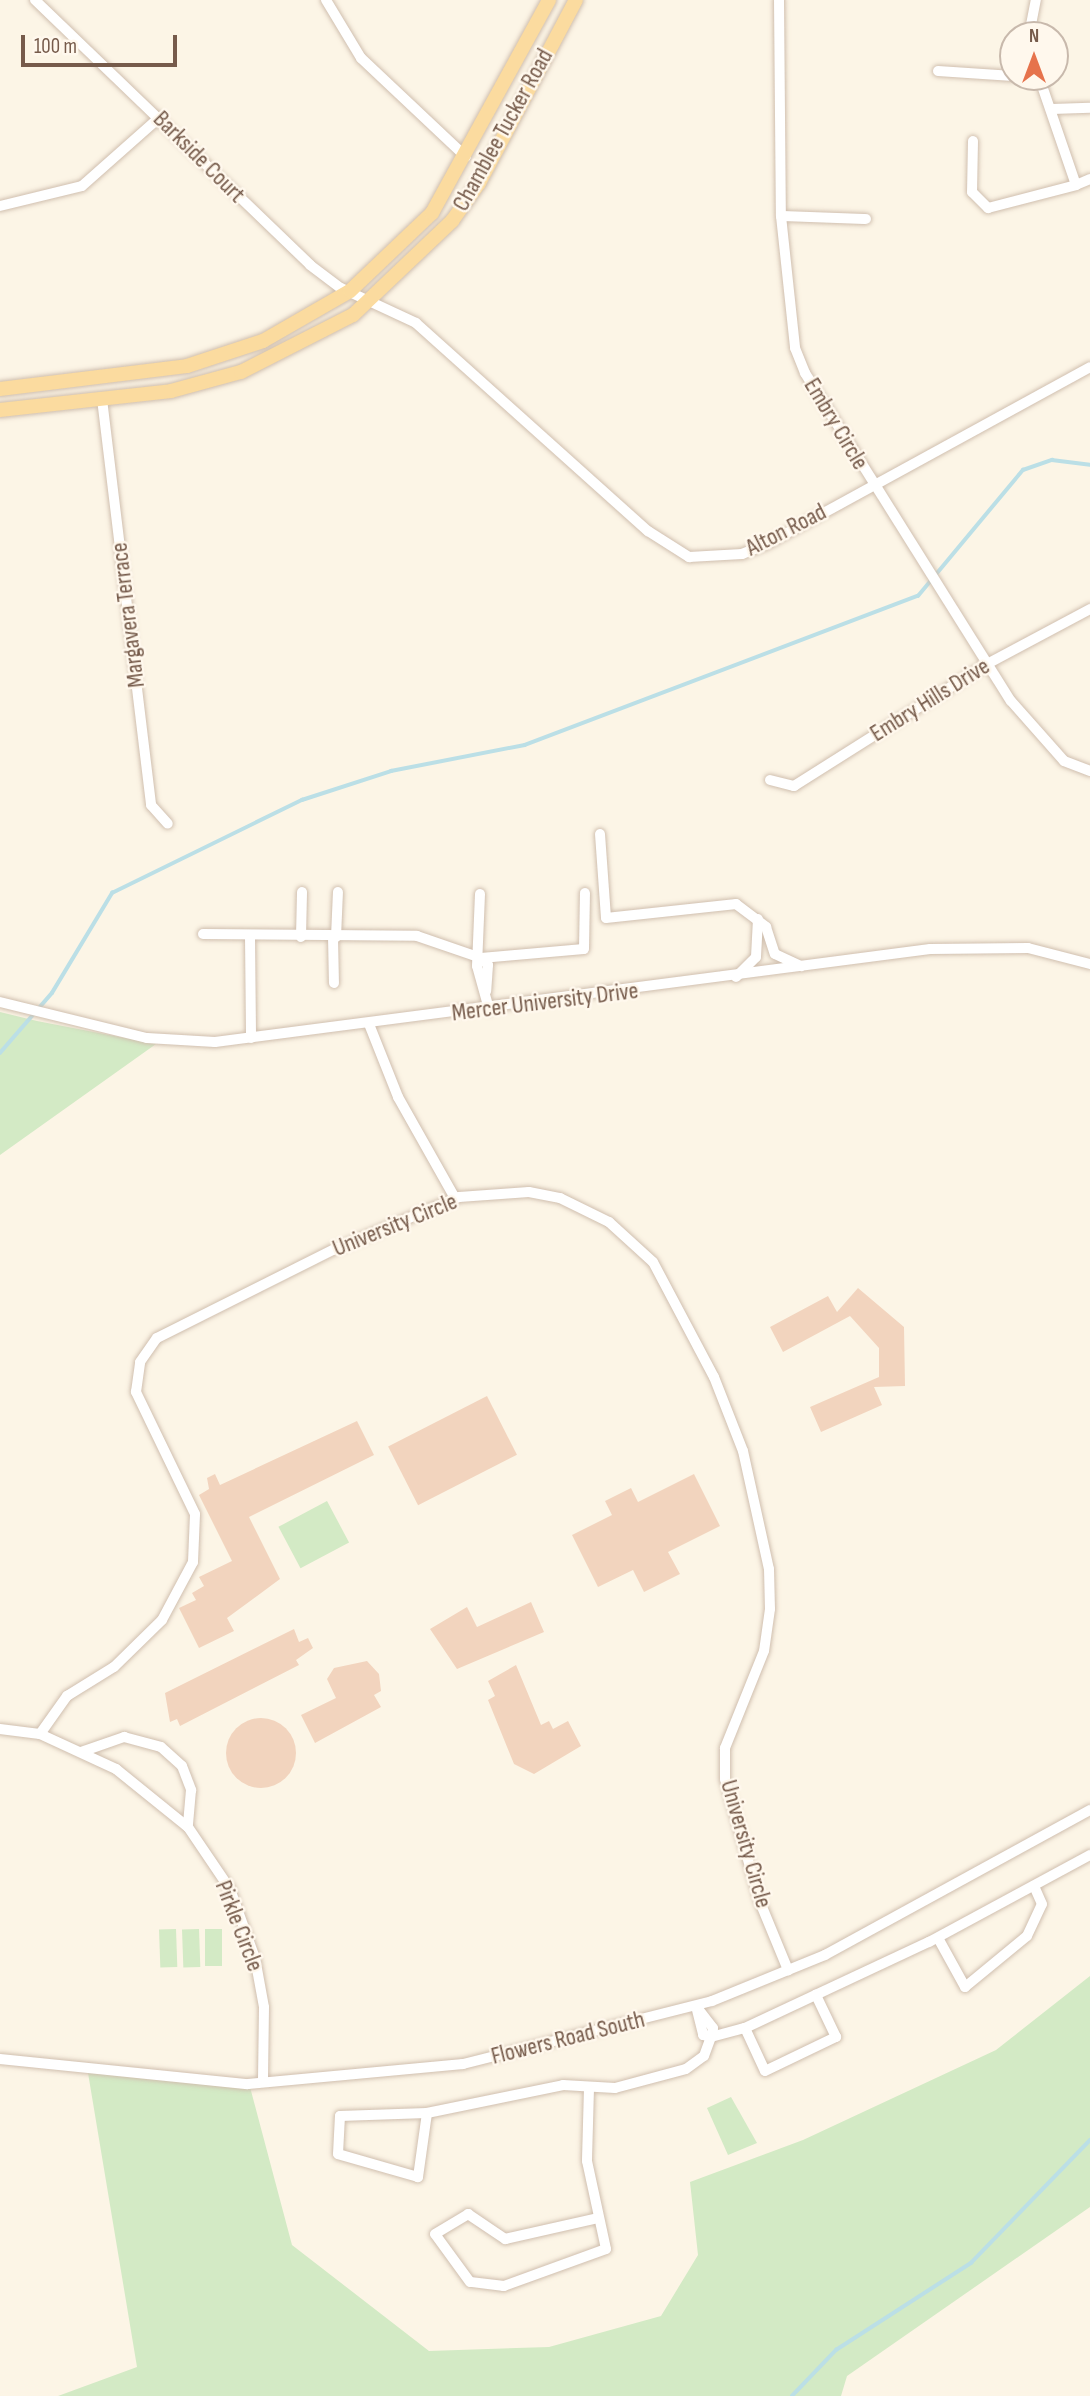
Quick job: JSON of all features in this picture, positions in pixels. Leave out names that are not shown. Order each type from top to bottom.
[{"type":"main road","name":"Chamblee Tucker Road","points":[[0,389],[187,366],[263,341],[350,291],[432,213],[467,157],[549,0]]},
{"type":"main road","name":"Chamblee Tucker Road","points":[[0,410],[102,400],[241,372],[319,337],[373,299],[429,249],[480,183],[576,0]]},
{"type":"street","name":"Barkside Court","points":[[35,0],[160,117],[310,265],[350,291],[373,299]]},
{"type":"street","points":[[326,0],[361,58],[467,157]]},
{"type":"street","name":"Embry Circle","points":[[779,0],[781,216],[795,348],[820,404],[986,664],[1042,740],[1064,761],[1090,771]]},
{"type":"street","points":[[1032,21],[1037,0]]},
{"type":"street","points":[[938,71],[999,75]]},
{"type":"street","points":[[1045,91],[1076,185]]},
{"type":"street","points":[[1052,108],[1090,108]]},
{"type":"street","points":[[0,206],[82,186],[160,117]]},
{"type":"street","points":[[973,141],[972,192],[988,208],[1090,179]]},
{"type":"street","points":[[781,216],[866,219]]},
{"type":"street","name":"Alton Road","points":[[373,299],[441,342],[648,531],[689,557],[731,556],[767,544],[872,484],[1090,367]]},
{"type":"street","name":"Margavera Terrace","points":[[102,400],[150,805],[168,824]]},
{"type":"street","name":"Embry Hills Drive","points":[[770,780],[794,786],[986,664],[1090,609]]},
{"type":"street","points":[[600,834],[606,918],[736,904],[758,919],[771,947],[787,963],[807,968]]},
{"type":"street","points":[[301,937],[302,892]]},
{"type":"street","points":[[334,983],[338,892]]},
{"type":"street","points":[[203,934],[250,937],[417,936],[481,958],[584,949],[585,893]]},
{"type":"street","points":[[481,894],[481,958],[477,966],[489,1009]]},
{"type":"street","points":[[736,977],[756,949],[758,919]]},
{"type":"street","points":[[250,937],[251,1038]]},
{"type":"street","name":"Mercer University Drive","points":[[0,1002],[147,1038],[251,1038],[986,945],[1028,948],[1090,964]]},
{"type":"street","points":[[756,949],[771,947]]},
{"type":"street","points":[[369,1024],[398,1097],[454,1198]]},
{"type":"street","name":"University Circle","points":[[40,1734],[67,1696],[114,1667],[162,1620],[193,1562],[195,1514],[136,1392],[147,1349],[156,1338],[325,1254],[454,1198],[529,1192],[587,1207],[609,1222],[653,1262],[714,1377],[743,1451],[769,1583],[764,1651],[724,1748],[724,1779],[788,1970]]},
{"type":"street","name":"Pirkle Circle","points":[[0,1729],[40,1734],[116,1769],[188,1826],[230,1889],[255,1958],[264,2007],[263,2082]]},
{"type":"street","points":[[81,1752],[124,1737],[161,1747],[182,1766],[191,1790],[188,1826]]},
{"type":"street","name":"Flowers Road South","points":[[0,2059],[186,2081],[263,2082],[463,2064],[696,2006],[788,1970],[1090,1810]]},
{"type":"street","points":[[696,2006],[703,2035],[711,2037],[746,2028],[938,1938],[1090,1855]]},
{"type":"street","points":[[938,1938],[965,1987],[1027,1936],[1042,1904],[1034,1886]]},
{"type":"street","points":[[746,2028],[765,2071],[836,2037],[816,1995]]},
{"type":"street","points":[[427,2113],[418,2177],[338,2154],[340,2116],[427,2113],[564,2085],[589,2088],[641,2084],[687,2069],[704,2056],[711,2037]]},
{"type":"street","points":[[589,2088],[587,2161],[606,2249],[504,2286],[470,2282],[435,2234],[467,2214],[505,2239],[598,2218]]},
{"type":"green space","points":[[0,1012],[37,1021],[156,1044],[0,1155]]},
{"type":"green space","points":[[327,1501],[349,1542],[301,1568],[278,1527]]},
{"type":"green space","points":[[176,1929],[177,1967],[160,1968],[159,1930]]},
{"type":"green space","points":[[199,1929],[200,1967],[183,1968],[182,1930]]},
{"type":"green space","points":[[205,1929],[222,1929],[222,1966],[205,1966]]},
{"type":"green space","points":[[1090,1976],[1090,2207],[847,2376],[841,2396],[58,2396],[137,2367],[87,2067],[250,2087],[292,2245],[429,2351],[549,2347],[661,2316],[698,2255],[690,2182],[803,2140],[996,2050]]},
{"type":"green space","points":[[731,2097],[757,2143],[728,2155],[707,2108]]},
{"type":"building","points":[[858,1288],[904,1327],[905,1386],[874,1387],[882,1405],[821,1432],[810,1407],[879,1377],[879,1348],[850,1316],[783,1352],[770,1327],[828,1296],[837,1312]]},
{"type":"building","points":[[487,1396],[517,1455],[418,1505],[388,1446]]},
{"type":"building","points":[[357,1421],[374,1455],[249,1517],[280,1579],[227,1618],[234,1631],[199,1648],[179,1608],[196,1600],[192,1593],[204,1586],[199,1577],[232,1561],[199,1495],[209,1489],[207,1478],[215,1474],[220,1485]]},
{"type":"building","points":[[694,1474],[720,1526],[668,1552],[680,1574],[644,1592],[633,1570],[598,1587],[572,1535],[612,1515],[605,1501],[631,1488],[638,1502]]},
{"type":"building","points":[[531,1602],[544,1632],[457,1669],[430,1629],[467,1607],[477,1627]]},
{"type":"building","points":[[294,1629],[299,1642],[308,1638],[313,1648],[296,1660],[299,1665],[180,1726],[177,1719],[170,1722],[165,1693]]},
{"type":"building","points":[[367,1661],[379,1674],[381,1691],[374,1695],[381,1707],[315,1743],[301,1715],[336,1698],[327,1679],[334,1668]]},
{"type":"building","points":[[516,1665],[541,1725],[549,1721],[553,1729],[568,1721],[581,1746],[534,1774],[514,1764],[488,1700],[495,1696],[488,1681]]},
{"type":"building","points":[[261,1718],[286,1728],[296,1753],[286,1778],[261,1788],[236,1778],[226,1753],[236,1728]]},
{"type":"waterway","points":[[0,1053],[52,993],[112,893],[302,800],[391,771],[525,745],[918,596],[1023,470],[1052,460],[1090,465]]},
{"type":"waterway","points":[[792,2396],[836,2350],[971,2263],[1090,2140]]}]
